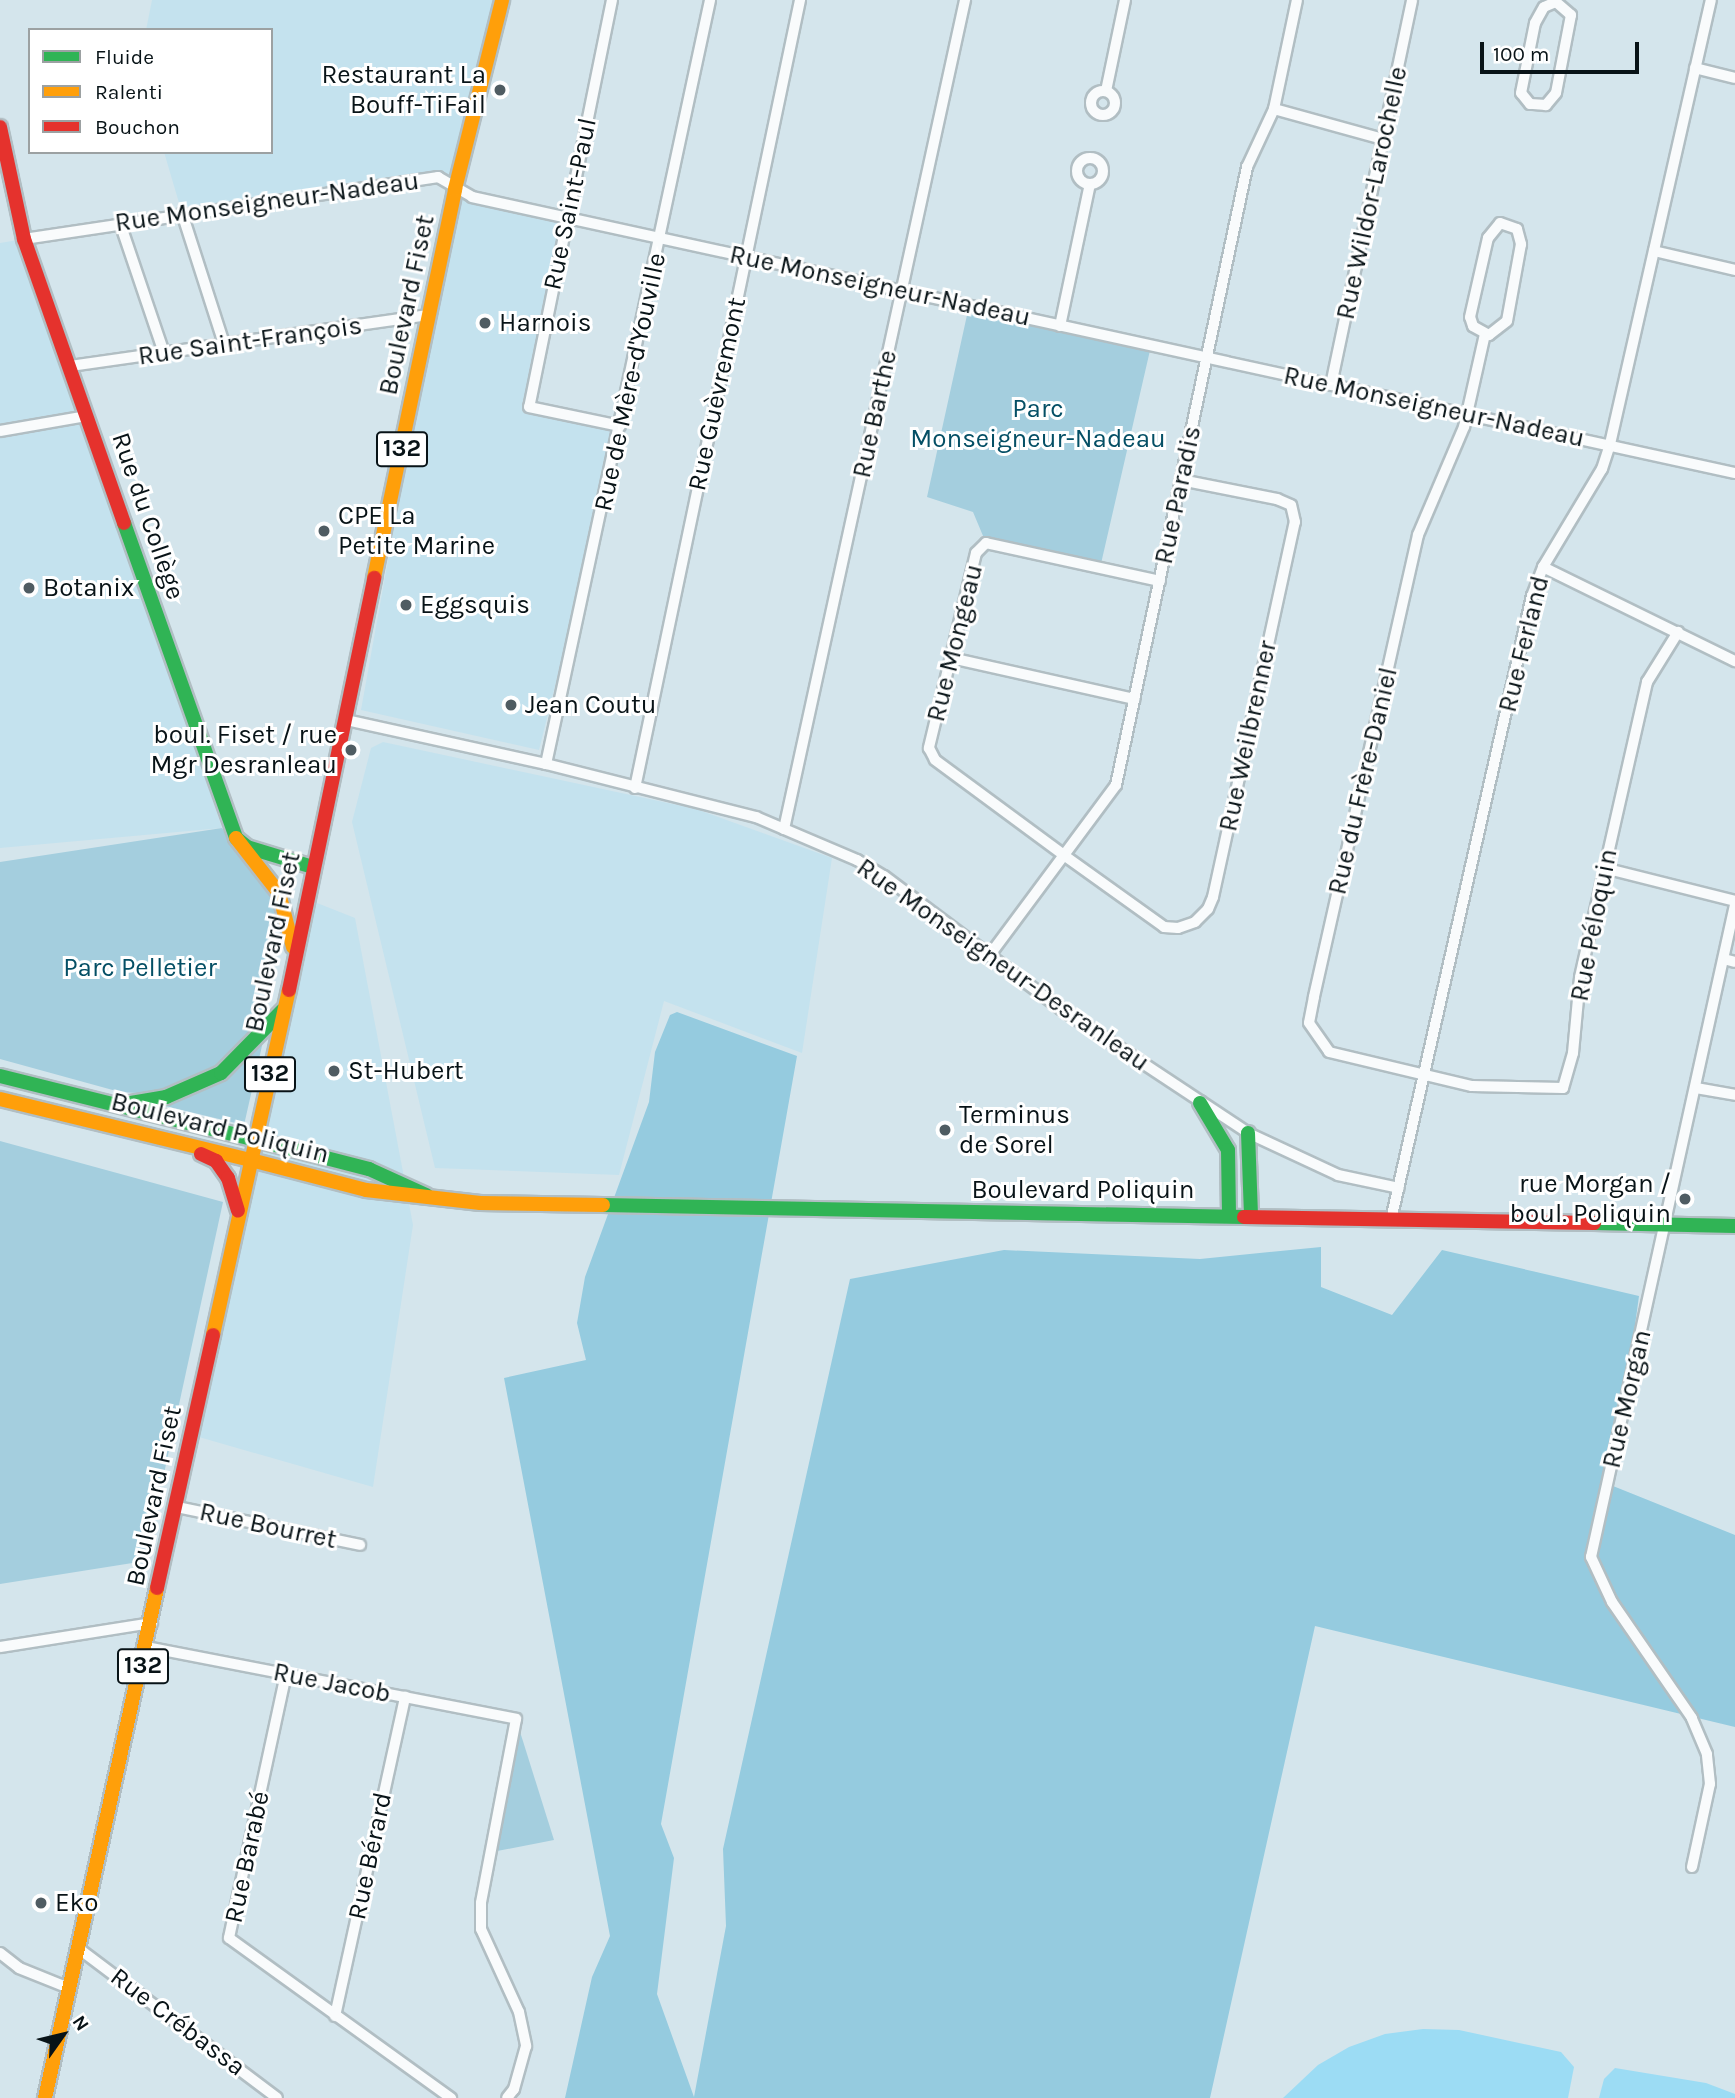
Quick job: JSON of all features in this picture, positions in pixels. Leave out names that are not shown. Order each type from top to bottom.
[{"type":"main road","name":"Boulevard Fiset","points":[[45,2098],[147,1647],[238,1213],[285,1008],[455,189],[502,0]]},
{"type":"main road","name":"Rue du Collège","points":[[0,127],[24,239],[236,838],[286,908],[295,959]]},
{"type":"main road","points":[[236,838],[259,853],[313,867]]},
{"type":"main road","points":[[120,1105],[166,1097],[221,1073],[285,1008]]},
{"type":"main road","name":"Boulevard Poliquin","points":[[0,1076],[372,1170],[430,1197]]},
{"type":"main road","name":"Boulevard Poliquin","points":[[0,1099],[366,1190],[480,1203],[790,1212],[1229,1214],[1391,1220],[1735,1226]]},
{"type":"main road","points":[[1200,1103],[1222,1134],[1231,1165],[1229,1214]]},
{"type":"main road","points":[[1231,1165],[1248,1133]]},
{"type":"main road","points":[[1248,1133],[1251,1215]]},
{"type":"main road","points":[[170,1140],[216,1161],[228,1178],[238,1213]]},
{"type":"street","name":"Rue Saint-Paul","points":[[612,0],[528,407],[620,426]]},
{"type":"street","name":"Rue de Mère-d'Youville","points":[[546,764],[661,239],[710,0]]},
{"type":"street","name":"Rue Guèvremont","points":[[635,788],[800,0]]},
{"type":"street","name":"Rue Barthe","points":[[784,829],[965,0]]},
{"type":"street","points":[[1106,91],[1125,0]]},
{"type":"street","name":"Rue Paradis","points":[[989,956],[1116,785],[1247,167],[1274,109],[1297,0]]},
{"type":"street","name":"Rue Wildor-Larochelle","points":[[1331,385],[1412,0]]},
{"type":"street","name":"Rue Ferland","points":[[1391,1220],[1543,566],[1602,470],[1611,444],[1711,0]]},
{"type":"street","points":[[1556,1],[1571,15],[1556,93],[1546,105],[1530,104],[1521,93],[1535,23],[1544,7],[1556,1]]},
{"type":"street","points":[[1695,68],[1735,78]]},
{"type":"street","points":[[1274,109],[1383,139]]},
{"type":"street","name":"Rue Monseigneur-Nadeau","points":[[24,239],[183,213],[438,177],[472,197],[1735,473]]},
{"type":"street","points":[[1060,326],[1090,184]]},
{"type":"street","points":[[183,213],[224,344]]},
{"type":"street","points":[[120,223],[164,353]]},
{"type":"street","points":[[1500,223],[1517,229],[1521,244],[1507,321],[1497,332],[1485,334],[1473,326],[1470,317],[1488,238],[1500,223]]},
{"type":"street","points":[[1654,250],[1735,270]]},
{"type":"street","name":"Rue Saint-François","points":[[70,366],[430,315]]},
{"type":"street","name":"Rue du Frère-Daniel","points":[[1423,1076],[1329,1052],[1309,1023],[1415,546],[1466,415],[1485,334]]},
{"type":"street","points":[[0,431],[87,416]]},
{"type":"street","name":"Rue Weilbrenner","points":[[1065,856],[1164,927],[1178,928],[1195,922],[1209,909],[1213,897],[1294,522],[1291,505],[1277,499],[1181,480]]},
{"type":"street","name":"Rue Mongeau","points":[[1065,856],[935,760],[929,748],[976,553],[986,543],[1160,581]]},
{"type":"street","points":[[1543,566],[1735,661]]},
{"type":"street","name":"Rue Péloquin","points":[[1423,1076],[1483,1087],[1563,1088],[1571,1066],[1580,976],[1647,682],[1678,632]]},
{"type":"street","points":[[951,658],[1135,699]]},
{"type":"street","name":"Rue Monseigneur-Desranleau","points":[[346,720],[546,764],[756,817],[784,829],[884,876],[989,956],[1200,1103],[1248,1133],[1338,1175],[1399,1188]]},
{"type":"street","points":[[1604,868],[1735,903]]},
{"type":"street","name":"Rue Morgan","points":[[1692,1867],[1710,1784],[1707,1754],[1692,1718],[1612,1602],[1591,1557],[1735,903]]},
{"type":"street","points":[[1724,958],[1735,962]]},
{"type":"street","points":[[1696,1088],[1735,1095]]},
{"type":"street","name":"Rue Bourret","points":[[177,1507],[360,1545]]},
{"type":"street","points":[[0,1647],[152,1623]]},
{"type":"street","name":"Rue Jacob","points":[[147,1647],[516,1719],[481,1903],[481,1929],[519,2012],[526,2046],[514,2090],[507,2098]]},
{"type":"street","name":"Rue Barabé","points":[[286,1674],[229,1938],[450,2098]]},
{"type":"street","name":"Rue Bérard","points":[[335,2016],[405,1697]]},
{"type":"street","name":"Rue Crébassa","points":[[78,1948],[277,2098]]},
{"type":"street","points":[[0,1953],[19,1968],[69,1988]]},
{"type":"shaded area","points":[[152,0],[497,0],[455,188],[567,218],[529,407],[620,426],[539,750],[361,710],[455,189],[438,177],[182,213],[165,154],[273,154],[273,28],[146,28]]},
{"type":"shaded area","points":[[24,239],[222,828],[0,848],[0,243]]},
{"type":"shaded area","points":[[383,742],[696,809],[832,858],[802,1053],[664,1001],[619,1175],[435,1168],[352,822],[371,748]]},
{"type":"shaded area","points":[[312,901],[355,918],[413,1225],[373,1487],[199,1437]]},
{"type":"shaded area","points":[[677,1012],[797,1056],[661,1824],[674,1858],[657,1994],[694,2097],[726,1926],[723,1849],[850,1279],[1004,1250],[1200,1259],[1321,1247],[1321,1287],[1392,1315],[1442,1250],[1639,1296],[1613,1486],[1735,1535],[1735,1727],[1315,1626],[1210,2098],[565,2098],[592,1977],[610,1936],[504,1378],[586,1360],[577,1323],[585,1277],[649,1102],[655,1052],[670,1015]]},
{"type":"shaded area","points":[[1423,2029],[1459,2030],[1561,2052],[1574,2067],[1568,2098],[1283,2098],[1318,2065],[1349,2047],[1385,2034]]},
{"type":"shaded area","points":[[1615,2068],[1706,2083],[1735,2094],[1735,2098],[1599,2098],[1604,2079]]},
{"type":"green space","name":"Parc Monseigneur-Nadeau","points":[[969,306],[1151,346],[1100,568],[986,543],[973,512],[927,497]]},
{"type":"green space","name":"Parc Pelletier","points":[[222,828],[284,915],[265,1014],[247,1047],[219,1072],[154,1094],[120,1092],[0,1059],[0,862]]},
{"type":"green space","points":[[264,1037],[244,1125],[157,1104],[217,1082]]},
{"type":"green space","points":[[0,1141],[223,1202],[145,1561],[0,1584]]},
{"type":"green space","points":[[516,1719],[554,1840],[492,1852]]},
{"type":"traffic: fast","points":[[124,523],[236,838],[247,847],[313,867]]},
{"type":"traffic: fast","points":[[125,1104],[166,1097],[221,1073],[283,1010]]},
{"type":"traffic: fast","points":[[0,1076],[256,1140]]},
{"type":"traffic: fast","points":[[1200,1103],[1228,1150],[1229,1214]]},
{"type":"traffic: fast","points":[[1248,1133],[1251,1215]]},
{"type":"traffic: fast","points":[[256,1140],[369,1169],[426,1195]]},
{"type":"traffic: fast","points":[[603,1205],[1244,1217]]},
{"type":"traffic: fast","points":[[1594,1223],[1735,1226]]},
{"type":"traffic: slow","points":[[374,578],[455,189],[502,0]]},
{"type":"traffic: slow","points":[[236,838],[279,893],[293,947]]},
{"type":"traffic: slow","points":[[213,1335],[289,990]]},
{"type":"traffic: slow","points":[[0,1099],[251,1160]]},
{"type":"traffic: slow","points":[[251,1160],[366,1190],[480,1203],[603,1205]]},
{"type":"traffic: slow","points":[[45,2098],[157,1588]]},
{"type":"traffic: jam","points":[[0,127],[24,239],[124,523]]},
{"type":"traffic: jam","points":[[289,990],[374,578]]},
{"type":"traffic: jam","points":[[201,1154],[216,1161],[228,1178],[238,1211]]},
{"type":"traffic: jam","points":[[1244,1217],[1594,1223]]},
{"type":"traffic: jam","points":[[157,1588],[213,1335]]},
{"type":"place","name":"Restaurant La Bouff-TiFail","points":[[500,90]]},
{"type":"place","name":"Harnois","points":[[485,323]]},
{"type":"place","name":"CPE La Petite Marine","points":[[324,531]]},
{"type":"place","name":"Botanix","points":[[29,588]]},
{"type":"place","name":"Eggsquis","points":[[406,605]]},
{"type":"place","name":"Jean Coutu","points":[[511,705]]},
{"type":"place","name":"boul. Fiset / rue Mgr Desranleau","points":[[351,750]]},
{"type":"place","name":"St-Hubert","points":[[334,1071]]},
{"type":"place","name":"Terminus de Sorel","points":[[945,1130]]},
{"type":"place","name":"rue Morgan / boul. Poliquin","points":[[1685,1199]]},
{"type":"place","name":"Eko","points":[[41,1903]]}]
